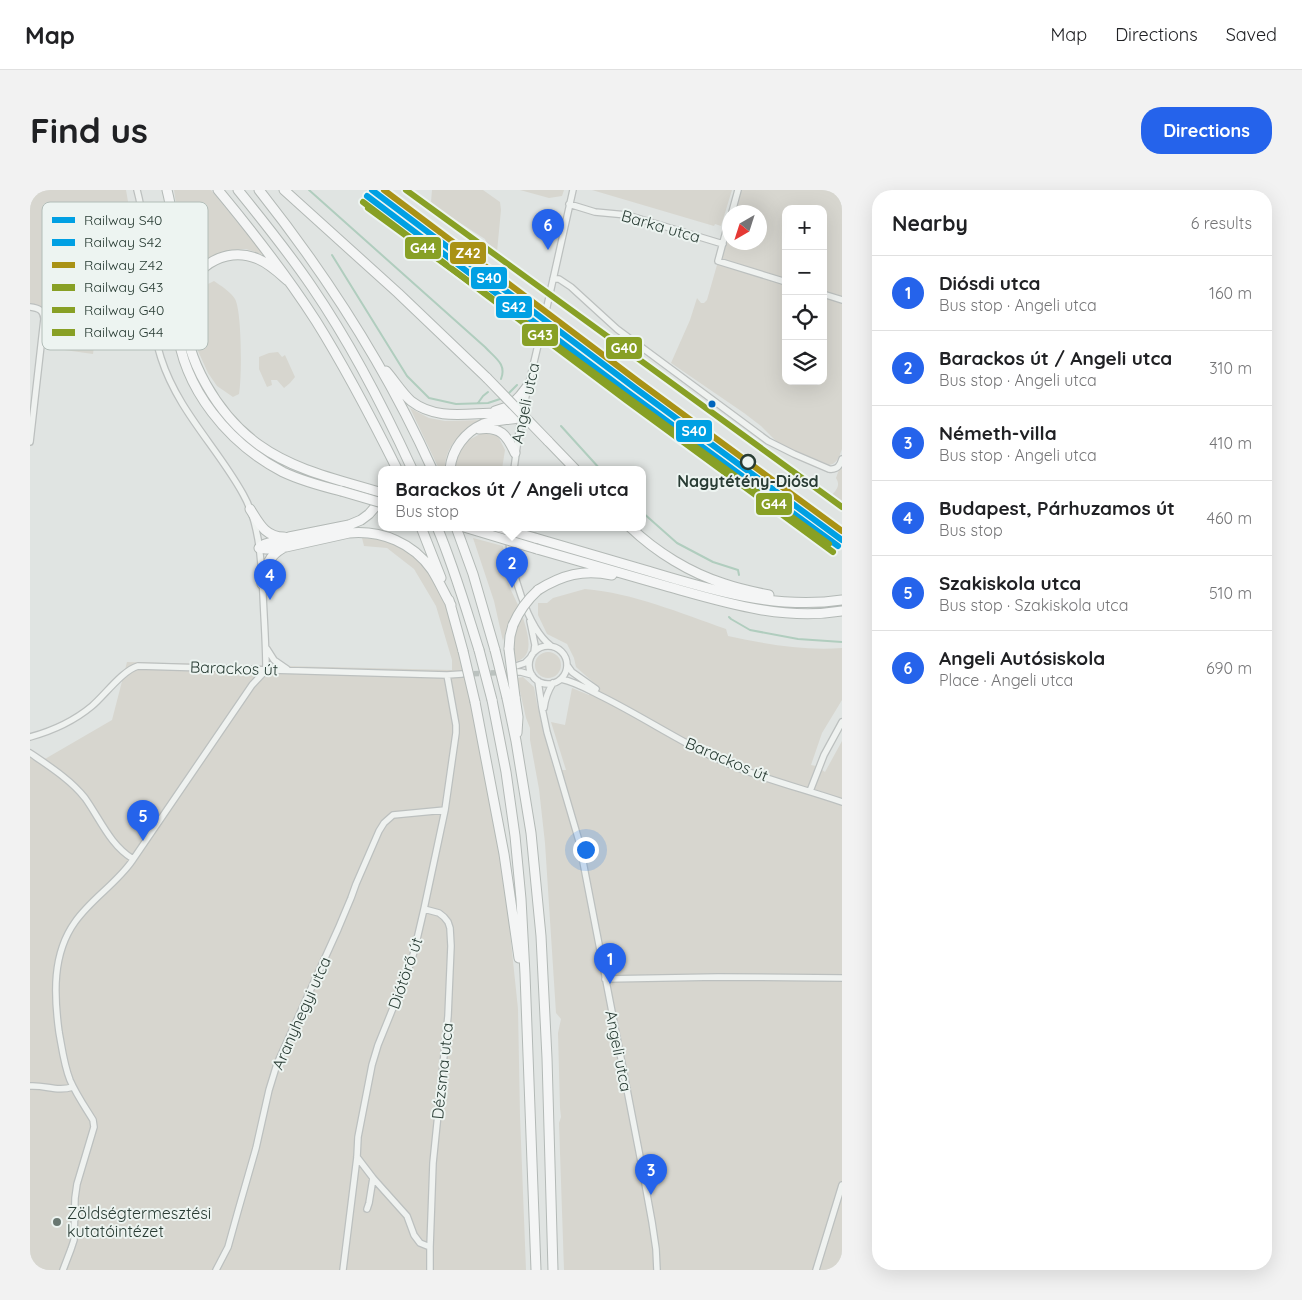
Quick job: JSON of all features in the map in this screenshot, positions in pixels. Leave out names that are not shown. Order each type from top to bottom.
[{"type":"highway","points":[[218,190],[288,281],[316,322],[370,414],[396,466]]},
{"type":"highway","points":[[238,190],[276,237],[337,326],[363,369],[411,466]]},
{"type":"highway","points":[[259,190],[290,229],[338,296],[374,356],[431,466]]},
{"type":"highway","points":[[284,190],[398,292],[487,378],[573,466]]},
{"type":"highway","points":[[208,265],[219,258],[231,255],[246,255],[267,263],[288,281]]},
{"type":"highway","points":[[182,350],[185,362],[197,388],[219,422],[251,451],[294,477],[378,500]]},
{"type":"highway","points":[[192,350],[211,392],[223,410],[257,444],[293,464],[378,492]]},
{"type":"highway","points":[[374,356],[409,399],[432,412],[450,415],[503,413],[521,417]]},
{"type":"highway","points":[[488,414],[510,406],[527,386]]},
{"type":"highway","points":[[370,414],[386,452],[389,466]]},
{"type":"highway","points":[[451,466],[456,449],[466,436],[474,430],[484,424],[521,417]]},
{"type":"highway","points":[[474,430],[493,428],[499,431],[504,434],[515,453]]},
{"type":"highway","points":[[259,548],[265,544],[289,537],[355,522],[369,514],[378,505]]},
{"type":"highway","points":[[250,509],[262,528],[268,533],[280,537],[289,537]]},
{"type":"highway","points":[[423,531],[451,605],[475,702],[502,845],[519,958],[525,974]]},
{"type":"highway","points":[[439,531],[461,591],[492,700],[506,772],[515,836],[525,974],[536,1270]]},
{"type":"highway","points":[[457,531],[473,574],[494,650],[511,698]]},
{"type":"highway","points":[[478,531],[706,598],[758,610],[791,614],[818,614],[842,611]]},
{"type":"highway","points":[[511,531],[678,580],[754,598],[809,603],[842,600]]},
{"type":"highway","points":[[635,531],[651,545],[682,565],[708,578],[724,584],[809,603]]},
{"type":"highway","points":[[259,548],[266,549],[286,546],[349,533],[365,532],[390,538],[407,546],[423,559],[436,577],[451,605]]},
{"type":"highway","points":[[262,584],[270,559],[275,552],[286,546]]},
{"type":"highway","points":[[553,1270],[547,1058],[541,936],[531,833],[511,698],[510,636],[513,625],[523,606],[538,590],[553,580],[576,574],[606,574],[652,582]]},
{"type":"street","name":"Angeli utca","points":[[514,466],[527,386],[573,190]]},
{"type":"street","points":[[734,205],[738,190]]},
{"type":"street","name":"Barka utca","points":[[569,204],[595,212],[627,215],[722,244]]},
{"type":"street","points":[[722,247],[718,261],[782,281]]},
{"type":"street","points":[[553,278],[571,287],[618,329],[780,448],[829,469],[834,470],[841,462]]},
{"type":"street","points":[[826,295],[842,300]]},
{"type":"street","points":[[30,307],[42,311]]},
{"type":"street","points":[[30,442],[42,336]]},
{"type":"street","points":[[62,1270],[72,1249],[77,1184],[94,1127],[93,1120],[74,1087],[62,1052],[56,1000],[56,972],[59,958],[68,934],[77,919],[123,873],[252,685],[266,670],[259,548],[250,509],[226,467],[190,417],[168,376],[158,350]]},
{"type":"street","points":[[509,531],[514,573],[529,614],[535,645],[529,666],[532,675],[538,681],[553,683],[561,679],[566,673],[568,665],[565,656],[560,650],[545,642],[529,614]]},
{"type":"street","points":[[532,675],[513,670],[525,663],[543,646],[551,646]]},
{"type":"street","points":[[266,648],[274,660],[289,670]]},
{"type":"street","name":"Barackos út","points":[[568,665],[572,672],[618,704]]},
{"type":"street","name":"Barackos út","points":[[30,737],[64,724],[86,710],[134,666],[462,674]]},
{"type":"street","name":"Diótörő út","points":[[343,1270],[358,1137],[372,1064],[414,952],[445,810],[456,734],[456,724],[447,675]]},
{"type":"street","name":"Barackos út","points":[[561,679],[577,684],[618,704],[710,755],[762,776],[842,802]]},
{"type":"street","name":"Angeli utca","points":[[538,681],[544,718],[579,841],[592,904],[647,1194],[656,1249],[657,1270]]},
{"type":"street","name":"Angeli utca","points":[[544,718],[545,701],[553,683]]},
{"type":"street","points":[[810,791],[824,755],[842,722]]},
{"type":"street","points":[[30,753],[76,788],[85,798],[118,848],[133,859]]},
{"type":"street","name":"Aranyhegyi utca","points":[[216,1270],[228,1247],[277,1064],[338,929],[379,831],[384,823],[393,815],[445,810]]},
{"type":"street","name":"Dézsma utca","points":[[424,909],[439,913],[448,922],[451,946],[448,1016],[433,1163],[430,1270]]},
{"type":"street","points":[[605,979],[718,977],[842,978]]},
{"type":"street","points":[[30,1086],[59,1090],[74,1087]]},
{"type":"street","points":[[357,1157],[407,1216],[414,1236],[420,1243],[430,1247]]},
{"type":"street","points":[[367,1209],[373,1178]]},
{"type":"street","points":[[816,1270],[842,1185]]},
{"type":"shaded area","points":[[30,190],[126,190],[128,202],[42,202],[42,309],[30,305]]},
{"type":"shaded area","points":[[174,190],[211,190],[264,255],[246,249],[229,250],[208,259],[208,202],[176,202]]},
{"type":"shaded area","points":[[432,190],[483,190],[500,202],[497,252],[493,255],[487,255],[485,239],[437,208],[431,202]]},
{"type":"shaded area","points":[[520,190],[564,190],[562,196],[549,198]]},
{"type":"shaded area","points":[[592,190],[732,190],[727,205],[722,205],[721,226],[715,224],[714,226]]},
{"type":"shaded area","points":[[740,190],[842,190],[842,449],[833,464],[827,465],[777,442],[744,413],[671,363],[690,320],[697,298],[701,303],[707,300],[723,250],[767,250],[767,205],[736,205]]},
{"type":"shaded area","points":[[214,281],[226,289],[235,299],[237,306],[241,345],[241,375],[239,394],[233,397],[217,386],[208,373],[198,351],[208,350],[208,284]]},
{"type":"shaded area","points":[[64,350],[94,350],[93,354]]},
{"type":"shaded area","points":[[278,352],[282,357],[285,355],[295,377],[284,388],[277,380],[271,380],[272,385],[267,387],[259,369],[259,357]]},
{"type":"shaded area","points":[[410,408],[429,418],[445,421],[486,420],[470,428],[457,438],[448,452],[445,466],[438,466]]},
{"type":"shaded area","points":[[482,433],[498,436],[505,450],[502,466],[454,466],[458,455],[467,441]]},
{"type":"shaded area","points":[[842,461],[842,505],[831,496],[838,486],[836,478]]},
{"type":"shaded area","points":[[362,538],[378,539],[402,547],[423,563],[442,592],[462,656],[498,834],[508,913],[518,1009],[526,1270],[30,1270],[30,757],[38,763],[112,720],[127,662],[452,670],[452,660],[436,606],[414,569],[387,548],[364,546]]},
{"type":"shaded area","points":[[473,538],[503,546],[509,586],[518,605],[507,626],[503,641],[494,601]]},
{"type":"shaded area","points":[[585,589],[603,591],[656,604],[726,629],[728,636],[756,642],[813,649],[842,648],[842,700],[822,733],[811,765],[825,772],[842,741],[842,1270],[564,1270],[559,1123],[561,1117],[558,1033],[561,1019],[556,1013],[545,843],[539,789],[530,740],[530,728],[517,678],[523,677],[534,687],[554,770],[566,770],[551,722],[565,725],[572,688],[589,695],[594,683],[576,667],[567,644],[547,634],[538,615],[538,603],[547,603],[553,598]]},
{"type":"shaded area","points":[[522,614],[528,635],[528,649],[526,655],[514,662],[514,637]]},
{"type":"shaded area","points":[[548,652],[557,656],[561,665],[557,674],[548,678],[539,674],[535,665],[539,656]]},
{"type":"waterway","points":[[309,190],[485,347],[501,365],[501,379]]},
{"type":"waterway","points":[[332,255],[407,376],[429,398],[456,404],[488,403],[503,398]]},
{"type":"waterway","points":[[507,395],[517,385]]},
{"type":"waterway","points":[[478,403],[488,392]]},
{"type":"waterway","points":[[561,426],[597,466]]},
{"type":"waterway","points":[[646,516],[677,543],[713,562],[738,570],[739,575]]},
{"type":"waterway","points":[[729,617],[750,630],[798,639],[842,642]]},
{"type":"tunnel","points":[[465,674],[513,672]]},
{"type":"rail line","name":"S40","points":[[372,190],[635,388],[842,540]]},
{"type":"rail line","name":"Z42","points":[[384,190],[639,382],[842,531]]},
{"type":"rail line","name":"G40","points":[[406,190],[842,507]]},
{"type":"rail line","name":"S42","points":[[367,196],[630,394],[838,546]]},
{"type":"rail line","name":"G43","points":[[363,202],[626,400],[833,552]]},
{"type":"rail line","name":"G44","points":[[368,208],[829,544]]},
{"type":"place","name":"Angeli Autósiskola","points":[[548,250]]},
{"type":"place","name":"Nagytétény-Diósd","points":[[748,462]]},
{"type":"place","name":"Barackos út / Angeli utca","points":[[512,588]]},
{"type":"place","name":"Budapest, Párhuzamos út","points":[[270,600]]},
{"type":"place","name":"Szakiskola utca","points":[[143,841]]},
{"type":"place","name":"Diósdi utca","points":[[610,984]]},
{"type":"place","name":"Németh-villa","points":[[651,1195]]},
{"type":"place","name":"Zöldségtermesztési kutatóintézet","points":[[57,1222]]}]
